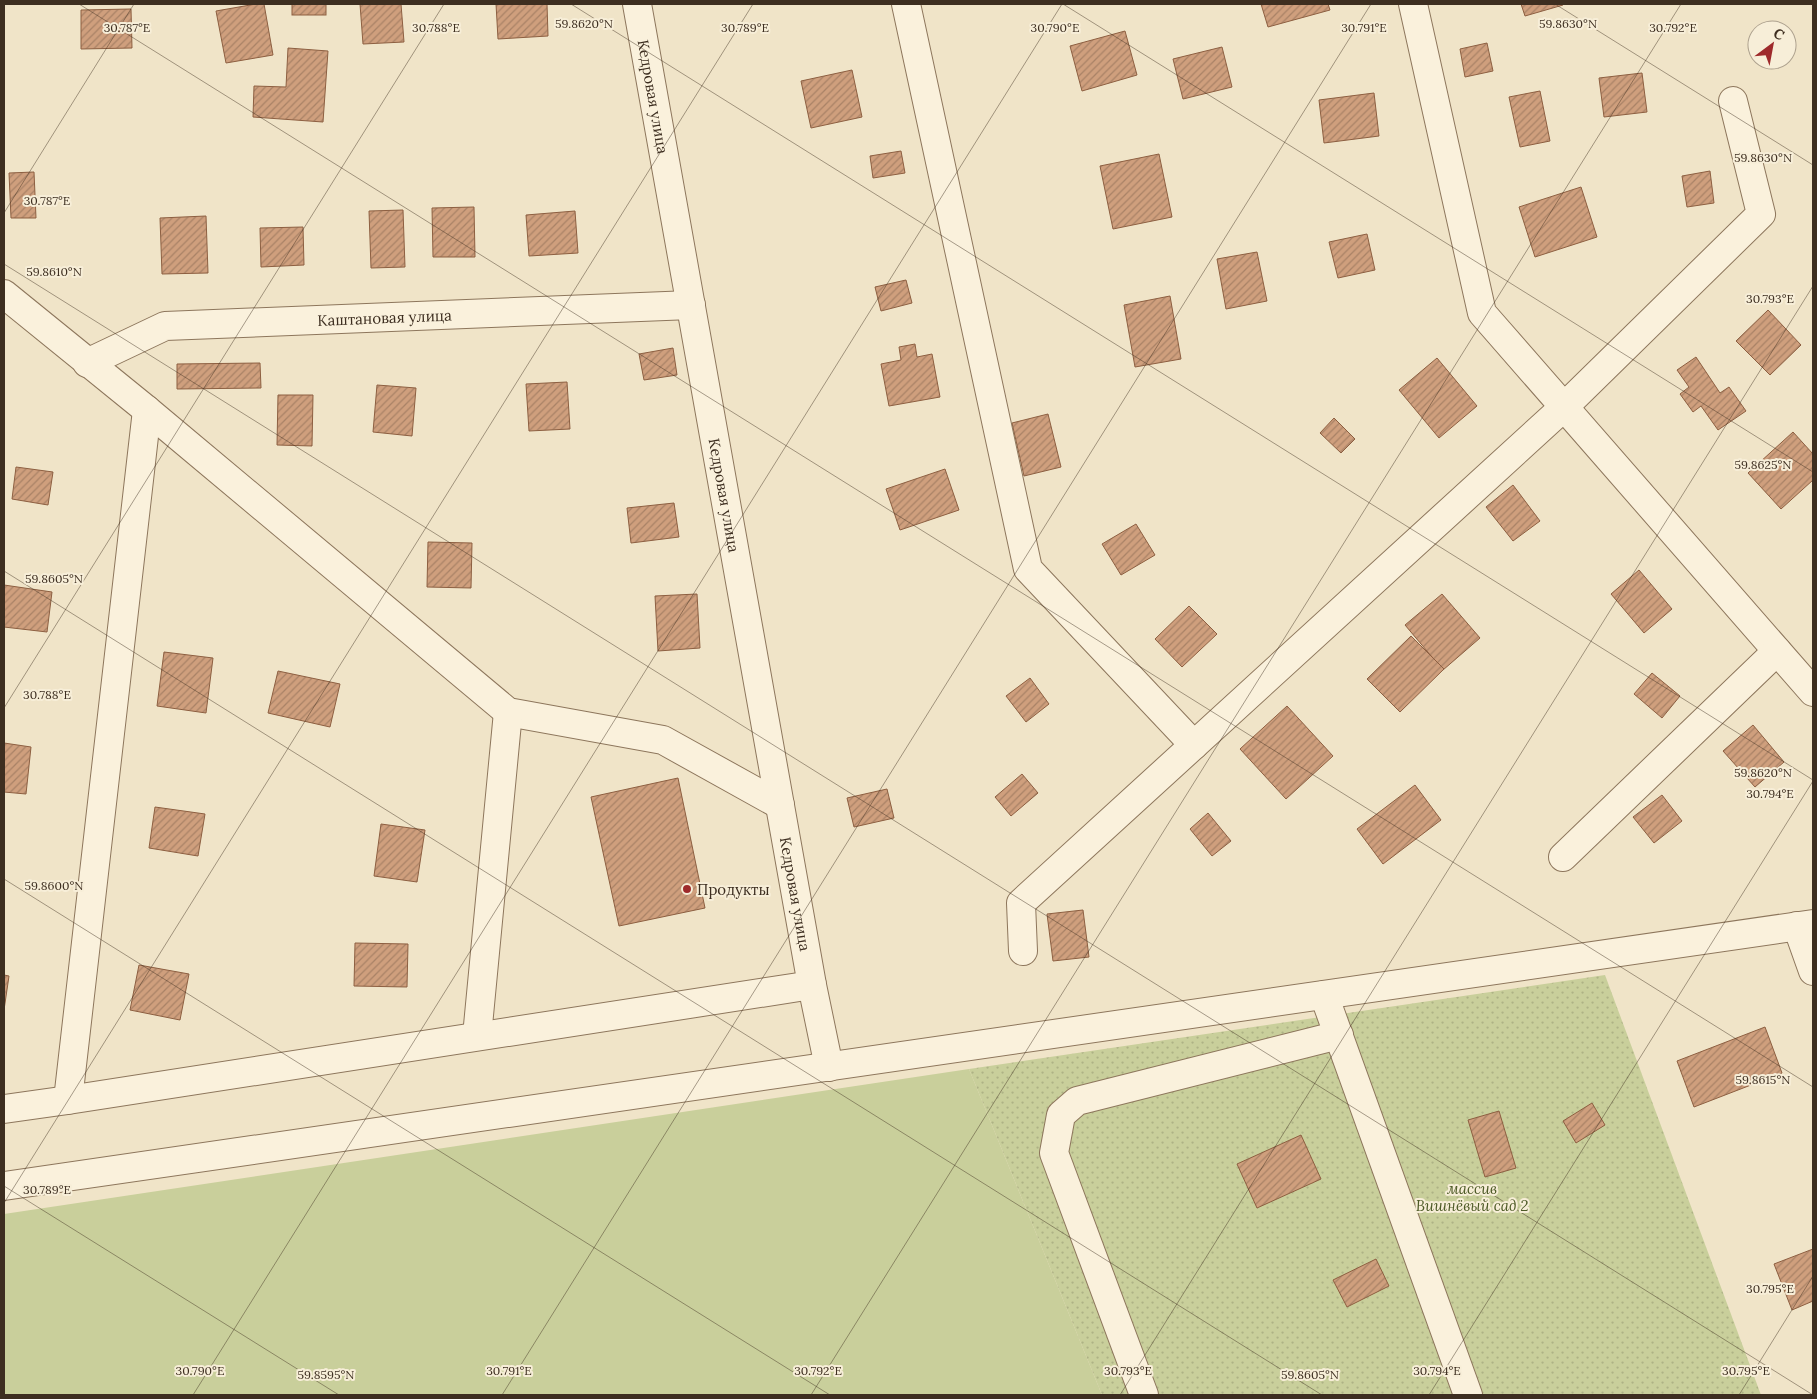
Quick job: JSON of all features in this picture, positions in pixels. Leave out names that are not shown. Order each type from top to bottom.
[{"type":"street","name":"Кедровая улица","points":[[637,4],[812,985],[829,1067]]},
{"type":"street","points":[[906,4],[1028,568],[1194,744]]},
{"type":"street","points":[[1413,4],[1482,313],[1813,692]]},
{"type":"street","points":[[1022,951],[1021,903],[1564,407],[1761,214],[1733,101]]},
{"type":"street","points":[[4,294],[87,364],[147,410],[508,712],[663,740],[780,805]]},
{"type":"street","name":"Каштановая улица","points":[[87,364],[164,326],[691,305]]},
{"type":"street","points":[[68,1100],[147,410]]},
{"type":"street","points":[[1564,857],[1777,651]]},
{"type":"street","points":[[478,1036],[508,712]]},
{"type":"street","points":[[4,1186],[1805,925],[1813,971]]},
{"type":"street","points":[[4,1109],[812,985]]},
{"type":"street","points":[[1324,995],[1468,1395]]},
{"type":"street","points":[[1144,1395],[1054,1153],[1061,1116],[1077,1101],[1339,1035]]},
{"type":"green space","name":"массив Вишнёвый сад 2","points":[[1605,975],[1761,1395],[1102,1395],[969,1069]]},
{"type":"green space","points":[[969,1069],[1102,1395],[4,1395],[4,1214]]},
{"type":"building","points":[[264,4],[273,55],[226,63],[216,11]]},
{"type":"building","points":[[292,4],[326,4],[326,15],[292,15]]},
{"type":"building","points":[[360,4],[401,4],[404,42],[363,44]]},
{"type":"building","points":[[496,4],[547,4],[548,36],[498,39]]},
{"type":"building","points":[[1261,4],[1328,4],[1330,10],[1268,27]]},
{"type":"building","points":[[1521,4],[1563,4],[1563,5],[1525,16]]},
{"type":"building","points":[[131,9],[132,48],[81,49],[81,10]]},
{"type":"building","points":[[1125,31],[1137,75],[1082,91],[1070,46]]},
{"type":"building","points":[[1487,43],[1493,71],[1465,77],[1460,49]]},
{"type":"building","points":[[1222,47],[1232,87],[1183,99],[1173,59]]},
{"type":"building","points":[[288,48],[328,51],[323,122],[253,117],[254,86],[286,87]]},
{"type":"building","points":[[852,70],[862,117],[811,128],[801,81]]},
{"type":"building","points":[[1642,73],[1647,112],[1604,117],[1599,78]]},
{"type":"building","points":[[1540,91],[1550,141],[1520,147],[1509,97]]},
{"type":"building","points":[[1374,93],[1379,136],[1324,143],[1319,100]]},
{"type":"building","points":[[901,151],[905,173],[873,178],[870,156]]},
{"type":"building","points":[[1159,154],[1172,217],[1113,229],[1100,166]]},
{"type":"building","points":[[1710,171],[1714,203],[1687,207],[1682,176]]},
{"type":"building","points":[[34,172],[36,218],[11,218],[9,173]]},
{"type":"building","points":[[1581,187],[1597,237],[1535,257],[1519,207]]},
{"type":"building","points":[[474,207],[475,257],[433,257],[432,208]]},
{"type":"building","points":[[403,210],[405,267],[371,268],[369,211]]},
{"type":"building","points":[[575,211],[578,253],[529,256],[526,215]]},
{"type":"building","points":[[206,216],[208,273],[162,274],[160,218]]},
{"type":"building","points":[[303,227],[304,265],[261,267],[260,228]]},
{"type":"building","points":[[1367,234],[1375,270],[1338,278],[1329,242]]},
{"type":"building","points":[[1257,252],[1267,301],[1226,309],[1217,259]]},
{"type":"building","points":[[906,280],[912,303],[881,311],[875,287]]},
{"type":"building","points":[[1170,296],[1181,359],[1135,367],[1124,305]]},
{"type":"building","points":[[1768,310],[1801,345],[1770,375],[1736,341]]},
{"type":"building","points":[[915,344],[917,357],[932,354],[940,397],[889,406],[881,364],[901,360],[899,347]]},
{"type":"building","points":[[673,348],[677,375],[644,380],[639,354]]},
{"type":"building","points":[[1696,357],[1720,393],[1729,387],[1746,411],[1718,430],[1701,406],[1693,412],[1680,394],[1689,387],[1677,370]]},
{"type":"building","points":[[1437,358],[1477,406],[1439,438],[1399,390]]},
{"type":"building","points":[[260,363],[261,388],[177,389],[177,364]]},
{"type":"building","points":[[567,382],[570,429],[529,431],[526,384]]},
{"type":"building","points":[[377,385],[416,388],[412,436],[373,432]]},
{"type":"building","points":[[278,395],[313,395],[312,446],[277,445]]},
{"type":"building","points":[[1048,414],[1061,467],[1024,476],[1012,423]]},
{"type":"building","points":[[1334,418],[1355,439],[1341,453],[1320,433]]},
{"type":"building","points":[[1793,432],[1813,454],[1813,480],[1781,509],[1748,473]]},
{"type":"building","points":[[16,467],[53,472],[48,505],[12,499]]},
{"type":"building","points":[[945,469],[959,510],[900,530],[886,489]]},
{"type":"building","points":[[1513,485],[1540,521],[1513,541],[1486,507]]},
{"type":"building","points":[[674,503],[679,537],[631,543],[627,508]]},
{"type":"building","points":[[1136,524],[1155,555],[1121,575],[1102,544]]},
{"type":"building","points":[[428,542],[472,543],[471,588],[427,587]]},
{"type":"building","points":[[1639,570],[1672,609],[1644,633],[1611,594]]},
{"type":"building","points":[[4,585],[52,592],[47,632],[4,627]]},
{"type":"building","points":[[697,594],[700,648],[658,651],[655,596]]},
{"type":"building","points":[[1442,594],[1480,638],[1443,670],[1405,625]]},
{"type":"building","points":[[1189,606],[1217,634],[1182,667],[1155,639]]},
{"type":"building","points":[[1411,636],[1444,669],[1400,712],[1367,679]]},
{"type":"building","points":[[164,652],[213,658],[206,713],[157,706]]},
{"type":"building","points":[[278,671],[340,684],[330,727],[268,713]]},
{"type":"building","points":[[1652,673],[1680,696],[1662,718],[1634,694]]},
{"type":"building","points":[[1030,678],[1049,704],[1026,722],[1006,696]]},
{"type":"building","points":[[1287,706],[1333,756],[1286,799],[1240,749]]},
{"type":"building","points":[[1753,725],[1784,762],[1755,787],[1723,751]]},
{"type":"building","points":[[4,743],[31,747],[26,794],[4,792]]},
{"type":"building","points":[[1022,774],[1038,793],[1011,816],[995,797]]},
{"type":"building","points":[[678,778],[705,908],[619,926],[591,797]]},
{"type":"building","points":[[1415,785],[1441,820],[1383,864],[1357,829]]},
{"type":"building","points":[[887,789],[894,818],[854,827],[847,798]]},
{"type":"building","points":[[1662,795],[1682,821],[1654,843],[1633,817]]},
{"type":"building","points":[[155,807],[205,814],[198,856],[149,848]]},
{"type":"building","points":[[1208,813],[1231,841],[1212,856],[1190,829]]},
{"type":"building","points":[[381,824],[425,830],[417,882],[374,876]]},
{"type":"building","points":[[1083,910],[1089,957],[1053,961],[1047,914]]},
{"type":"building","points":[[355,943],[408,944],[407,987],[354,986]]},
{"type":"building","points":[[139,965],[189,974],[180,1020],[130,1010]]},
{"type":"building","points":[[4,975],[9,976],[4,1010]]},
{"type":"building","points":[[1765,1027],[1782,1073],[1694,1107],[1677,1061]]},
{"type":"building","points":[[1592,1103],[1605,1125],[1576,1143],[1563,1121]]},
{"type":"building","points":[[1499,1111],[1516,1168],[1485,1177],[1468,1120]]},
{"type":"building","points":[[1301,1135],[1321,1179],[1257,1208],[1237,1164]]},
{"type":"building","points":[[1813,1249],[1813,1301],[1792,1310],[1774,1264]]},
{"type":"building","points":[[1376,1259],[1389,1286],[1347,1307],[1333,1280]]},
{"type":"place","name":"Продукты","points":[[687,889]]}]
